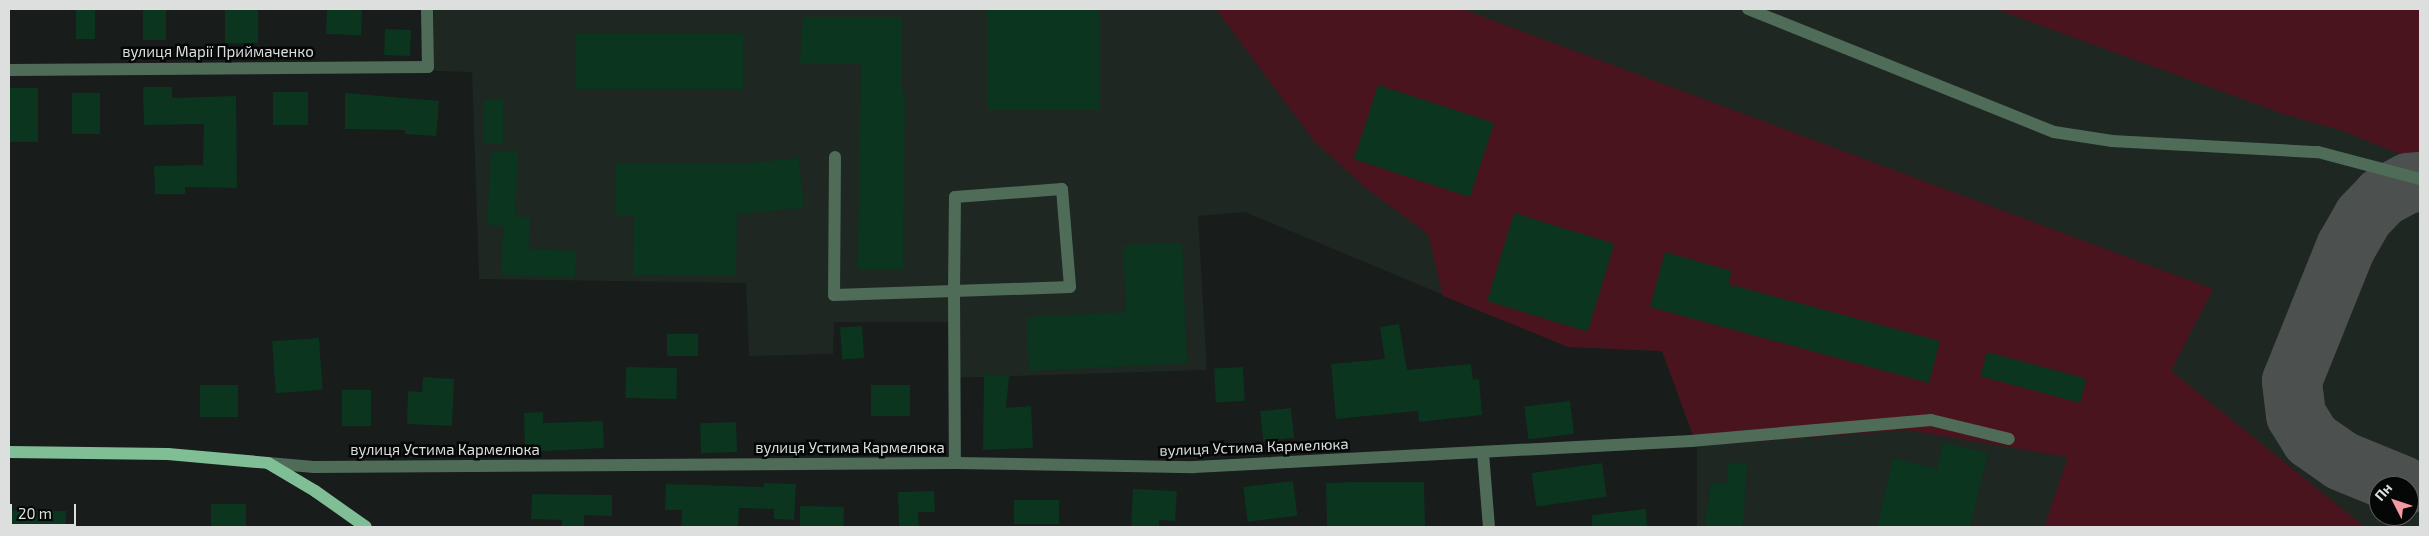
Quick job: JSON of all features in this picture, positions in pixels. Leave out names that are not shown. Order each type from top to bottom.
[{"type":"main road","name":"вулиця Устима Кармелюка","points":[[9,452],[168,454],[268,463]]},
{"type":"main road","points":[[268,463],[314,490],[366,527]]},
{"type":"street","name":"вулиця Марії Приймаченко","points":[[9,70],[428,66],[427,9]]},
{"type":"street","points":[[1748,9],[2054,132],[2112,141],[2318,152],[2420,179]]},
{"type":"street","points":[[835,157],[834,295],[954,291],[1070,287],[1062,189],[955,197],[954,291],[955,463]]},
{"type":"street","name":"вулиця Устима Кармелюка","points":[[268,463],[314,467],[955,463],[1194,467],[1690,441],[1932,420],[2010,439]]},
{"type":"street","points":[[1483,453],[1489,527]]},
{"type":"shaded area","points":[[434,9],[2420,9],[2420,527],[1697,527],[1697,446],[1662,351],[1568,347],[1245,212],[1198,216],[1207,370],[950,378],[949,322],[834,322],[833,354],[749,356],[746,283],[479,279],[472,72],[434,71]]},
{"type":"shaded area","points":[[1216,9],[1462,9],[2213,289],[2171,371],[2365,527],[2044,527],[2068,457],[1907,430],[1697,446],[1662,351],[1568,347],[1443,296],[1428,234],[1367,189],[1314,141]]},
{"type":"shaded area","points":[[1996,9],[2420,9],[2420,162],[2343,131],[2283,114]]},
{"type":"building","points":[[76,9],[95,9],[95,39],[76,39]]},
{"type":"building","points":[[143,9],[166,9],[166,40],[143,40]]},
{"type":"building","points":[[225,9],[258,9],[258,43],[225,43]]},
{"type":"building","points":[[327,9],[362,10],[361,35],[326,34]]},
{"type":"building","points":[[988,9],[1100,9],[1100,110],[988,110]]},
{"type":"building","points":[[803,17],[902,17],[902,94],[905,94],[903,269],[858,269],[861,64],[800,64]]},
{"type":"building","points":[[385,29],[411,30],[410,56],[384,55]]},
{"type":"building","points":[[576,34],[743,34],[743,89],[576,89]]},
{"type":"building","points":[[1378,85],[1494,123],[1470,197],[1354,159]]},
{"type":"building","points":[[143,87],[172,87],[172,98],[236,96],[237,188],[185,187],[185,194],[155,194],[154,166],[203,165],[204,124],[144,125]]},
{"type":"building","points":[[9,88],[38,88],[38,142],[9,142]]},
{"type":"building","points":[[273,92],[308,92],[308,125],[273,125]]},
{"type":"building","points":[[72,93],[100,93],[100,134],[72,134]]},
{"type":"building","points":[[345,93],[439,101],[436,136],[405,134],[405,130],[345,129]]},
{"type":"building","points":[[484,100],[503,100],[503,144],[484,144]]},
{"type":"building","points":[[491,151],[518,152],[515,216],[530,217],[529,249],[576,251],[575,278],[501,275],[503,226],[487,225]]},
{"type":"building","points":[[799,158],[804,208],[737,214],[736,276],[633,275],[634,215],[616,215],[616,163],[737,164]]},
{"type":"building","points":[[1514,213],[1614,244],[1588,332],[1487,301]]},
{"type":"building","points":[[1182,243],[1187,363],[1029,371],[1027,317],[1126,312],[1123,245]]},
{"type":"building","points":[[1665,252],[1732,271],[1728,284],[1940,341],[1929,383],[1650,307]]},
{"type":"building","points":[[1399,324],[1407,370],[1471,364],[1473,380],[1479,379],[1482,415],[1419,422],[1418,411],[1336,419],[1331,364],[1385,359],[1380,327]]},
{"type":"building","points":[[862,326],[864,358],[842,359],[840,328]]},
{"type":"building","points":[[667,334],[698,334],[698,356],[667,356]]},
{"type":"building","points":[[319,338],[323,390],[276,393],[272,341]]},
{"type":"building","points":[[1987,352],[2086,379],[2080,403],[1981,376]]},
{"type":"building","points":[[626,367],[677,368],[676,399],[625,398]]},
{"type":"building","points":[[1243,367],[1245,401],[1216,402],[1214,369]]},
{"type":"building","points":[[984,374],[1009,376],[1006,408],[1031,406],[1033,448],[983,450]]},
{"type":"building","points":[[423,377],[454,379],[452,426],[407,424],[408,391],[422,392]]},
{"type":"building","points":[[200,385],[238,385],[238,417],[200,417]]},
{"type":"building","points":[[871,385],[910,385],[910,416],[871,416]]},
{"type":"building","points":[[342,390],[371,390],[371,426],[342,426]]},
{"type":"building","points":[[1570,401],[1574,434],[1528,439],[1524,407]]},
{"type":"building","points":[[1291,408],[1294,438],[1263,441],[1260,411]]},
{"type":"building","points":[[543,412],[543,423],[603,421],[604,448],[525,452],[524,413]]},
{"type":"building","points":[[736,422],[737,452],[701,453],[700,423]]},
{"type":"building","points":[[1943,443],[1988,453],[1970,527],[1877,527],[1893,458],[1937,469]]},
{"type":"building","points":[[1729,462],[1747,464],[1743,527],[1705,527],[1711,483],[1726,484]]},
{"type":"building","points":[[1602,463],[1607,497],[1536,507],[1532,473]]},
{"type":"building","points":[[1293,481],[1297,516],[1248,522],[1243,487]]},
{"type":"building","points":[[1424,482],[1425,527],[1327,527],[1326,483]]},
{"type":"building","points":[[764,483],[796,484],[794,520],[774,519],[774,509],[739,508],[738,527],[681,527],[682,510],[665,510],[666,484],[764,487]]},
{"type":"building","points":[[1133,489],[1177,491],[1175,521],[1159,520],[1159,527],[1131,527]]},
{"type":"building","points":[[934,491],[935,512],[918,512],[919,527],[899,527],[898,492]]},
{"type":"building","points":[[532,494],[612,495],[612,516],[584,515],[584,527],[562,527],[562,520],[531,519]]},
{"type":"building","points":[[1014,500],[1059,500],[1059,524],[1014,524]]},
{"type":"building","points":[[211,504],[246,504],[246,527],[211,527]]},
{"type":"building","points":[[800,506],[844,507],[844,527],[800,527]]},
{"type":"building","points":[[1646,509],[1647,527],[1592,527],[1592,515]]},
{"type":"building","points":[[9,510],[66,511],[66,527],[9,527]]},
{"type":"taxiway","points":[[2379,476],[2342,461],[2311,439],[2296,415],[2292,381],[2346,247],[2363,217],[2382,197],[2408,183],[2420,182]]}]
